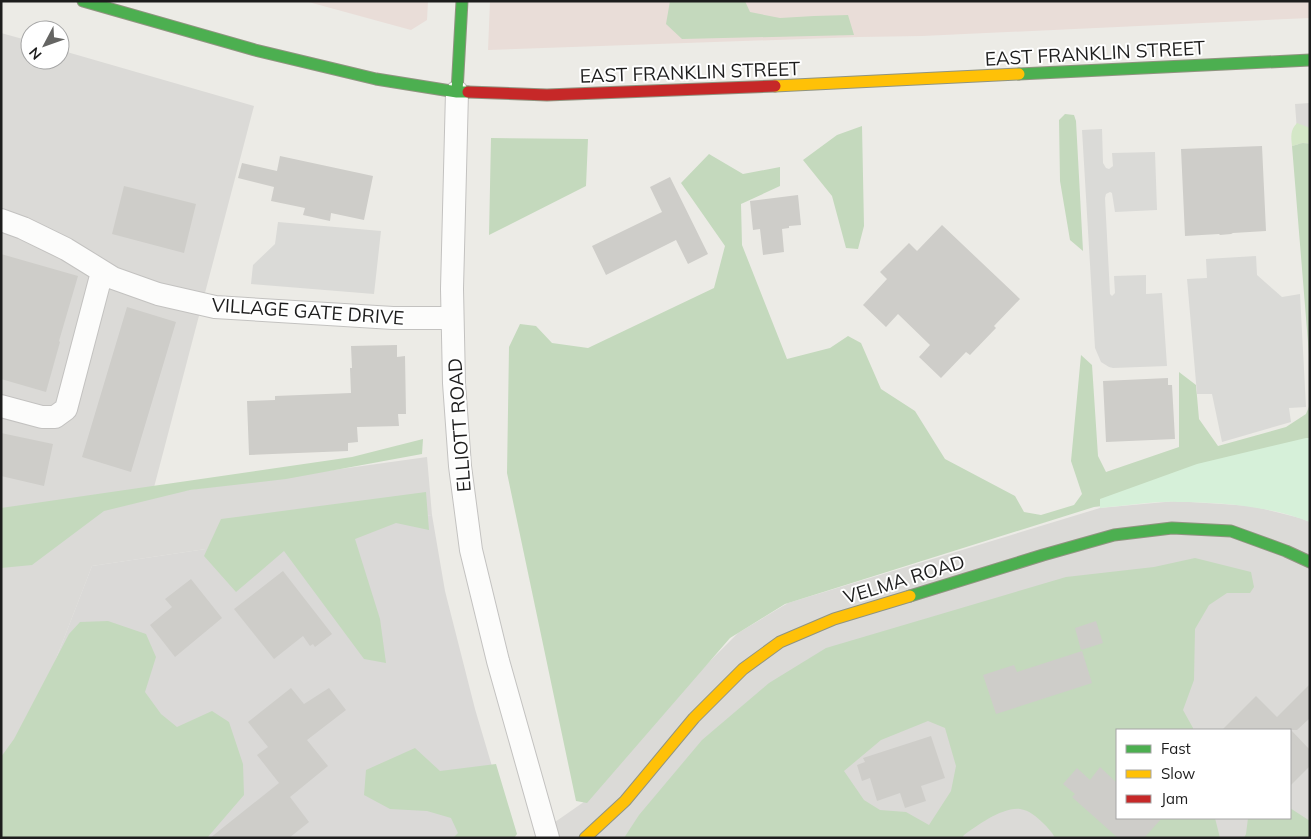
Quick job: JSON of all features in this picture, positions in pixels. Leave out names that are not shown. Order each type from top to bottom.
[{"type":"main road","name":"EAST FRANKLIN STREET","points":[[83,1],[264,52],[376,79],[457,92],[547,95],[810,85],[1310,60]]},
{"type":"main road","name":"ELLIOTT ROAD","points":[[457,92],[462,1]]},
{"type":"main road","name":"VELMA ROAD","points":[[584,838],[626,801],[694,718],[743,669],[780,642],[834,618],[1114,535],[1172,528],[1231,531],[1310,562]]},
{"type":"street","name":"ELLIOTT ROAD","points":[[457,92],[452,318],[459,448],[471,550],[498,661],[548,838]]},
{"type":"street","name":"VILLAGE GATE DRIVE","points":[[1,220],[23,228],[66,249],[113,278],[158,294],[215,307],[393,318],[452,318]]},
{"type":"street","points":[[1,406],[42,417],[56,417],[66,408],[102,272]]},
{"type":"shaded area","points":[[305,1],[428,1],[427,20],[411,30]]},
{"type":"shaded area","points":[[490,1],[1310,1],[1310,18],[922,36],[488,50]]},
{"type":"shaded area","points":[[1,33],[20,38],[20,70],[70,70],[70,53],[254,106],[152,495],[427,457],[432,515],[92,566],[11,775],[1,780]]},
{"type":"shaded area","points":[[1310,103],[1310,308],[1295,104]]},
{"type":"shaded area","points":[[1102,129],[1103,163],[1106,168],[1109,169],[1113,166],[1112,153],[1155,152],[1157,210],[1115,212],[1112,193],[1106,194],[1110,294],[1112,296],[1115,293],[1114,276],[1146,275],[1146,294],[1162,293],[1167,366],[1109,367],[1101,362],[1095,348],[1082,130]]},
{"type":"shaded area","points":[[278,222],[381,231],[374,294],[251,284],[253,265],[275,244]]},
{"type":"shaded area","points":[[1256,256],[1257,275],[1282,297],[1300,294],[1306,407],[1289,408],[1291,422],[1222,442],[1212,394],[1197,394],[1187,279],[1207,278],[1206,259]]},
{"type":"shaded area","points":[[1176,501],[1252,506],[1310,522],[1310,838],[532,838],[591,797],[690,681],[738,633],[788,603],[1100,508]]},
{"type":"shaded area","points":[[432,515],[445,591],[475,709],[510,827],[511,838],[1,838],[11,775],[92,566]]},
{"type":"green space","points":[[670,1],[745,1],[750,12],[780,18],[848,15],[854,35],[682,39],[666,24]]},
{"type":"green space","points":[[1065,114],[1074,115],[1076,121],[1083,251],[1070,240],[1060,181],[1059,120]]},
{"type":"green space","points":[[1297,123],[1310,128],[1310,144],[1303,143],[1292,146],[1292,131]]},
{"type":"green space","points":[[862,126],[864,226],[858,249],[846,248],[832,196],[803,160],[837,135]]},
{"type":"green space","points":[[491,138],[588,139],[586,186],[489,235]]},
{"type":"green space","points":[[1303,143],[1310,144],[1310,367],[1292,146]]},
{"type":"green space","points":[[709,154],[743,174],[780,167],[780,186],[741,204],[742,245],[787,359],[830,348],[848,336],[861,343],[881,389],[915,411],[945,459],[1015,496],[1024,512],[1041,515],[1074,505],[1082,494],[1071,461],[1081,355],[1092,365],[1098,456],[1106,472],[1179,447],[1179,372],[1196,385],[1199,419],[1218,446],[1286,427],[1306,414],[1310,404],[1310,517],[1252,498],[1176,497],[1094,507],[785,604],[730,638],[587,803],[576,801],[507,473],[509,347],[520,324],[536,326],[552,343],[588,348],[714,288],[725,246],[681,183]]},
{"type":"green space","points":[[1310,438],[1310,522],[1278,512],[1245,506],[1211,503],[1158,502],[1100,508],[1100,499],[1197,464]]},
{"type":"green space","points":[[423,439],[422,454],[286,479],[190,490],[104,511],[32,565],[1,568],[1,508],[352,457]]},
{"type":"green space","points":[[426,492],[429,530],[396,523],[355,539],[380,619],[386,663],[364,659],[284,551],[236,592],[204,556],[221,519]]},
{"type":"green space","points":[[1195,558],[1251,572],[1254,587],[1250,593],[1227,593],[1209,605],[1195,629],[1194,680],[1183,710],[1193,729],[1116,729],[1116,819],[1215,819],[1220,838],[1055,838],[1048,828],[1035,816],[1027,811],[1013,809],[990,818],[962,838],[624,838],[639,815],[702,740],[769,683],[826,648],[1066,577],[1154,567]],"holes":[[[928,721],[945,728],[956,766],[951,791],[929,825],[906,812],[880,810],[864,800],[844,771],[881,740]]]},
{"type":"green space","points":[[108,621],[146,634],[156,657],[145,692],[161,714],[177,727],[212,711],[229,722],[243,764],[244,795],[207,838],[1,838],[1,757],[14,739],[69,634],[80,622]]},
{"type":"green space","points":[[415,748],[440,771],[496,764],[517,834],[514,838],[453,838],[458,833],[451,818],[427,811],[390,809],[364,795],[366,770]]},
{"type":"green space","points":[[1291,809],[1310,821],[1310,838],[1244,838],[1248,819],[1291,819]]},
{"type":"building","points":[[1262,146],[1266,231],[1185,236],[1181,149]]},
{"type":"building","points":[[280,156],[373,176],[364,220],[331,213],[330,221],[303,215],[305,208],[271,201],[274,187],[238,178],[242,163],[277,171]]},
{"type":"building","points":[[670,177],[708,254],[688,264],[676,240],[606,275],[592,246],[662,212],[650,187]]},
{"type":"building","points":[[124,186],[196,204],[184,253],[112,234]]},
{"type":"building","points":[[798,195],[801,225],[782,229],[784,252],[763,255],[760,229],[753,230],[750,201]]},
{"type":"building","points":[[942,225],[1020,299],[970,355],[966,352],[941,378],[919,357],[930,345],[898,314],[886,327],[863,305],[887,279],[880,272],[909,243],[917,251]]},
{"type":"building","points":[[1,254],[78,276],[46,392],[1,379]]},
{"type":"building","points":[[127,307],[176,322],[131,472],[82,457]]},
{"type":"building","points":[[397,345],[397,357],[405,356],[406,414],[398,414],[399,426],[357,427],[358,442],[348,443],[348,451],[249,455],[247,401],[275,400],[275,396],[351,393],[351,346]]},
{"type":"building","points":[[1168,378],[1168,385],[1172,385],[1175,439],[1106,442],[1103,381]]},
{"type":"building","points":[[1,433],[53,444],[44,486],[1,476]]},
{"type":"building","points":[[283,571],[332,634],[315,647],[313,644],[310,646],[303,636],[274,659],[234,609]]},
{"type":"building","points":[[191,579],[222,618],[175,657],[150,625],[172,607],[165,599]]},
{"type":"building","points":[[1096,621],[1103,643],[1081,650],[1075,628]]},
{"type":"building","points":[[1082,651],[1092,683],[996,714],[983,675],[1014,665],[1017,672]]},
{"type":"building","points":[[1310,684],[1310,718],[1297,730],[1223,729],[1256,696],[1277,717]]},
{"type":"building","points":[[291,688],[304,704],[329,688],[346,710],[307,740],[328,766],[290,797],[309,822],[289,838],[210,838],[279,783],[257,755],[268,747],[248,722]]},
{"type":"building","points":[[1291,730],[1310,750],[1310,766],[1291,785]]},
{"type":"building","points":[[931,736],[945,778],[921,786],[926,801],[905,808],[900,793],[877,801],[870,778],[862,781],[857,765],[865,762],[863,758]]},
{"type":"building","points":[[1100,767],[1116,782],[1116,819],[1161,819],[1144,838],[1118,838],[1072,797],[1075,794],[1063,784],[1077,768],[1090,780]]},
{"type":"traffic: fast","points":[[83,1],[255,50],[376,79],[457,92],[468,92]]},
{"type":"traffic: fast","points":[[457,92],[462,1]]},
{"type":"traffic: fast","points":[[1019,74],[1310,60]]},
{"type":"traffic: fast","points":[[910,596],[1114,535],[1172,528],[1231,531],[1310,562]]},
{"type":"traffic: slow","points":[[775,86],[1019,74]]},
{"type":"traffic: slow","points":[[585,838],[625,801],[694,718],[743,669],[780,642],[834,619],[910,596]]},
{"type":"traffic: jam","points":[[468,92],[547,95],[775,86]]}]
